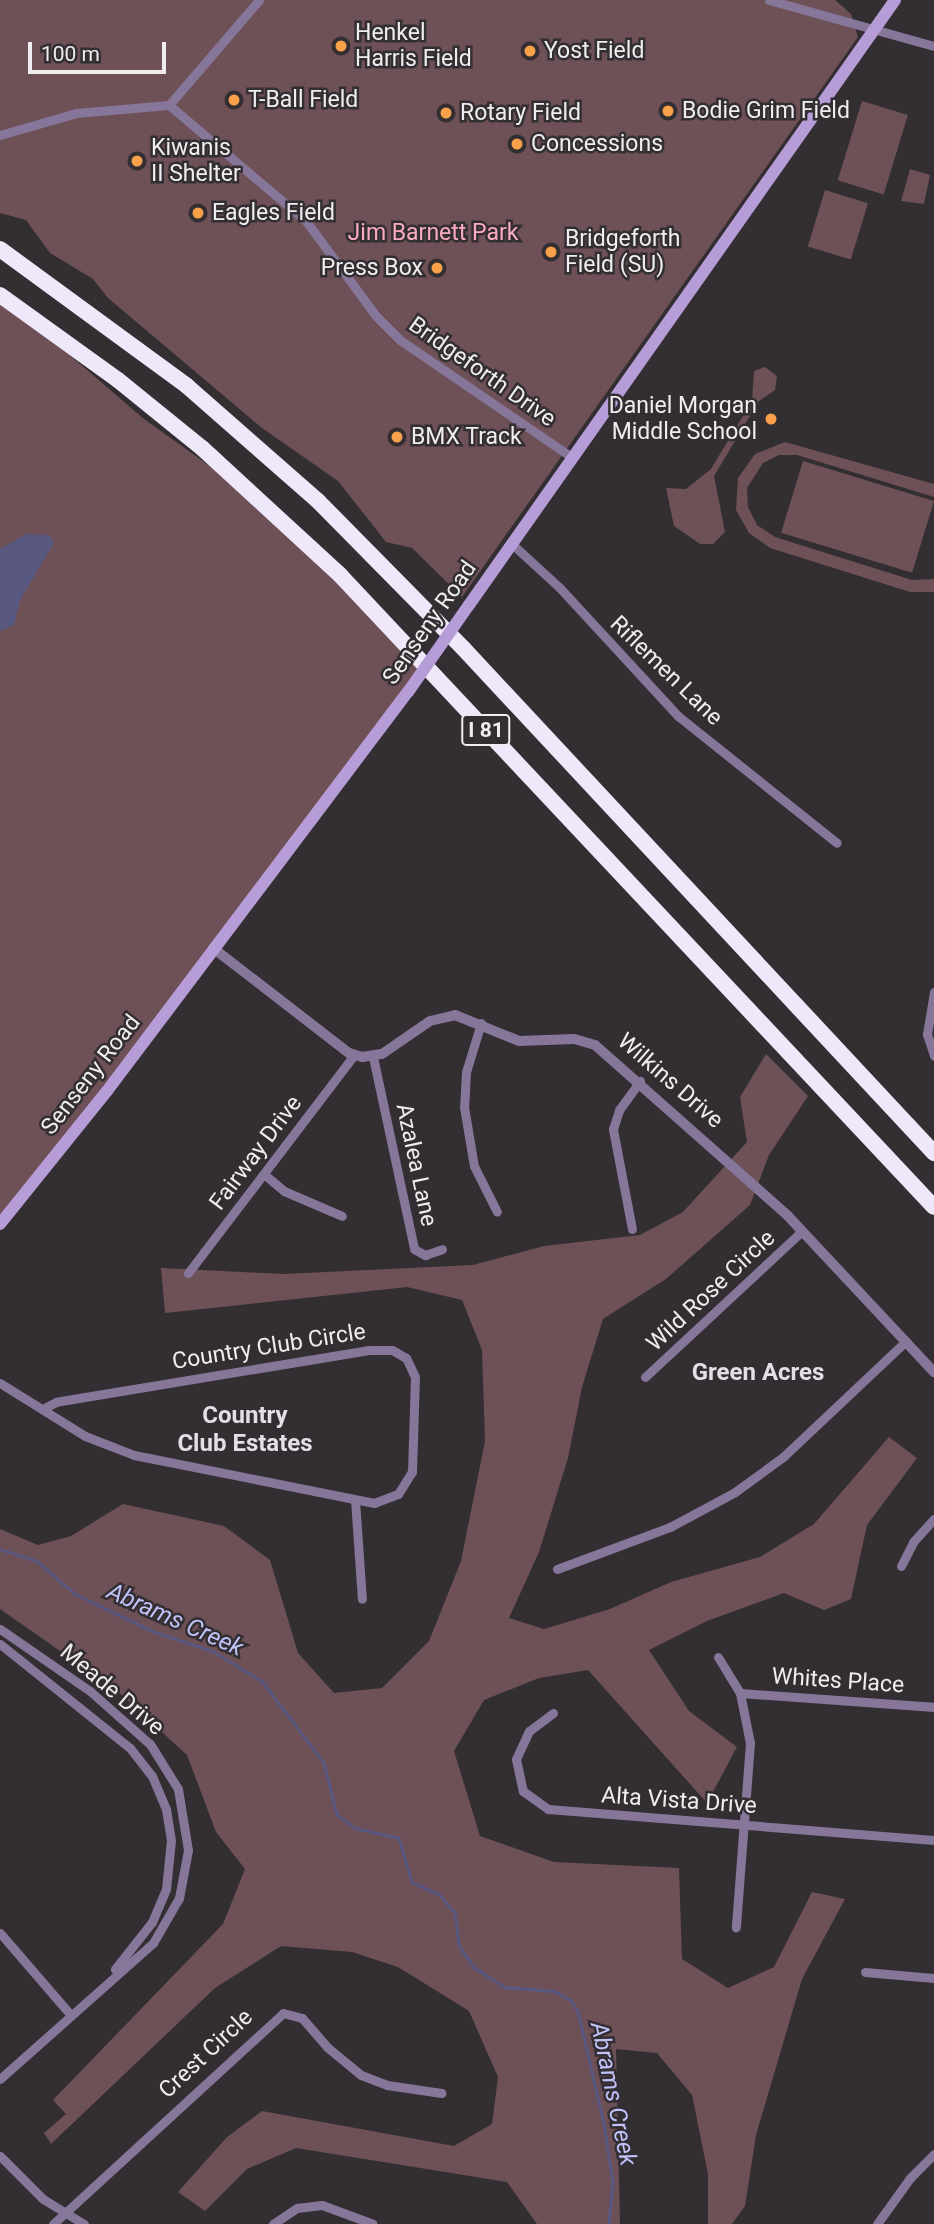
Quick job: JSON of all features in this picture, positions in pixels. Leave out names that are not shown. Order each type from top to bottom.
[{"type":"highway","name":"I 81","points":[[0,249],[177,378],[318,501],[463,648],[934,1153]]},
{"type":"highway","name":"I 81","points":[[0,295],[118,380],[202,448],[340,575],[934,1208]]},
{"type":"main road","name":"Senseny Road","points":[[0,1224],[408,692],[895,0]]},
{"type":"street","points":[[0,135],[76,113],[169,105],[259,0]]},
{"type":"street","points":[[769,0],[934,46]]},
{"type":"street","name":"Bridgeforth Drive","points":[[169,105],[306,222],[376,316],[400,340],[573,458]]},
{"type":"street","name":"Riflemen Lane","points":[[512,544],[559,587],[677,716],[836,843]]},
{"type":"street","points":[[213,948],[354,1055],[373,1057]]},
{"type":"street","points":[[934,992],[927,1034],[934,1056]]},
{"type":"street","name":"Wilkins Drive","points":[[373,1057],[437,1018],[463,1016],[519,1041],[585,1041],[640,1081],[802,1231],[934,1371]]},
{"type":"street","points":[[481,1023],[466,1072],[464,1107],[474,1166],[497,1212]]},
{"type":"street","name":"Fairway Drive","points":[[188,1273],[354,1055]]},
{"type":"street","name":"Azalea Lane","points":[[373,1057],[414,1249],[425,1255],[442,1249]]},
{"type":"street","points":[[632,1229],[613,1129],[619,1110],[640,1081]]},
{"type":"street","points":[[265,1175],[284,1191],[342,1216]]},
{"type":"street","name":"Wild Rose Circle","points":[[645,1377],[802,1231]]},
{"type":"street","points":[[556,1569],[670,1527],[735,1492],[783,1457],[906,1341]]},
{"type":"street","name":"Country Club Circle","points":[[0,1383],[85,1436],[123,1452],[355,1500],[390,1499],[404,1488],[412,1472],[415,1377],[406,1358],[392,1350],[369,1350],[56,1402],[43,1409]]},
{"type":"street","points":[[355,1500],[362,1599]]},
{"type":"street","points":[[901,1566],[913,1542],[934,1519]]},
{"type":"street","name":"Meade Drive","points":[[0,1629],[132,1726],[161,1758],[182,1803],[188,1850],[179,1898],[153,1943],[109,1978],[0,2079]]},
{"type":"street","name":"Meade Drive","points":[[0,1644],[130,1748],[152,1776],[166,1809],[172,1857],[166,1889],[152,1922],[109,1978]]},
{"type":"street","points":[[718,1657],[740,1693],[750,1743],[746,1826],[736,1927]]},
{"type":"street","name":"Whites Place","points":[[740,1693],[934,1707]]},
{"type":"street","name":"Alta Vista Drive","points":[[553,1713],[529,1731],[516,1759],[518,1782],[539,1805],[580,1813],[934,1840]]},
{"type":"street","points":[[0,1933],[70,2014]]},
{"type":"street","points":[[865,1972],[934,1978]]},
{"type":"street","name":"Crest Circle","points":[[53,2224],[283,2013],[302,2018],[327,2048],[361,2075],[387,2085],[441,2093]]},
{"type":"street","points":[[877,2224],[904,2186],[934,2154]]},
{"type":"street","points":[[0,2155],[43,2199],[84,2224]]},
{"type":"street","points":[[273,2224],[297,2208],[322,2205],[373,2224]]},
{"type":"green space","name":"Jim Barnett Park","points":[[0,0],[835,0],[851,14],[858,37],[462,597],[412,548],[386,542],[338,481],[262,428],[108,298],[93,279],[50,253],[26,220],[0,213]]},
{"type":"green space","points":[[862,101],[908,115],[884,194],[838,180]]},
{"type":"green space","points":[[910,169],[930,175],[924,204],[901,201]]},
{"type":"green space","points":[[825,190],[868,203],[851,260],[808,246]]},
{"type":"green space","points":[[0,295],[144,419],[270,509],[425,666],[0,1223]]},
{"type":"green space","points":[[765,367],[777,376],[775,390],[759,401],[714,476],[725,532],[713,544],[700,544],[674,526],[666,488],[686,489],[711,469],[752,401],[754,371]]},
{"type":"green space","points":[[785,442],[934,484],[934,497],[797,455],[779,455],[763,463],[747,488],[748,507],[757,525],[775,537],[912,580],[934,579],[934,592],[910,592],[770,548],[749,533],[736,510],[738,478],[755,454]]},
{"type":"green space","points":[[803,461],[934,501],[912,573],[781,533]]},
{"type":"green space","points":[[766,1054],[808,1096],[769,1155],[750,1205],[666,1279],[603,1319],[582,1387],[568,1458],[539,1552],[509,1618],[544,1629],[610,1609],[671,1582],[760,1557],[814,1524],[889,1437],[917,1458],[867,1525],[851,1599],[824,1610],[784,1593],[707,1621],[649,1650],[689,1711],[737,1747],[707,1803],[588,1670],[539,1678],[484,1700],[454,1751],[480,1836],[554,1862],[679,1868],[682,1959],[728,1988],[774,1967],[812,1892],[845,1899],[802,1979],[756,2135],[745,2206],[732,2224],[708,2224],[708,2174],[692,2095],[657,2053],[616,2049],[620,2224],[537,2224],[507,2182],[296,2148],[247,2169],[205,2211],[178,2192],[227,2137],[262,2111],[454,2146],[492,2124],[498,2077],[469,2011],[398,1967],[352,1952],[281,1946],[215,1988],[51,2144],[44,2133],[66,2114],[53,2100],[223,1924],[245,1869],[216,1832],[187,1755],[116,1690],[0,1609],[0,1529],[38,1545],[71,1536],[123,1504],[224,1526],[270,1560],[298,1653],[334,1693],[382,1688],[429,1641],[461,1561],[485,1441],[482,1350],[462,1300],[407,1287],[165,1313],[161,1268],[284,1274],[473,1265],[544,1246],[640,1235],[683,1212],[747,1142],[740,1097]]},
{"type":"water","points":[[26,534],[49,535],[54,543],[20,600],[14,625],[0,631],[0,549]]},
{"type":"waterway","name":"Abrams Creek","points":[[0,1549],[37,1561],[74,1593],[152,1631],[213,1651],[263,1682],[324,1763],[337,1814],[355,1828],[399,1838],[412,1882],[440,1895],[455,1912],[459,1945],[474,1967],[505,1987],[554,1991],[571,2000],[578,2011],[604,2124],[613,2182],[609,2224]]},
{"type":"place","name":"Henkel Harris Field","points":[[341,46]]},
{"type":"place","name":"Yost Field","points":[[530,51]]},
{"type":"place","name":"T-Ball Field","points":[[234,100]]},
{"type":"place","name":"Bodie Grim Field","points":[[668,111]]},
{"type":"place","name":"Rotary Field","points":[[446,113]]},
{"type":"place","name":"Concessions","points":[[517,144]]},
{"type":"place","name":"Kiwanis II Shelter","points":[[137,161]]},
{"type":"place","name":"Eagles Field","points":[[198,213]]},
{"type":"place","name":"Bridgeforth Field (SU)","points":[[551,252]]},
{"type":"place","name":"Press Box","points":[[437,268]]},
{"type":"place","name":"Daniel Morgan Middle School","points":[[771,419]]},
{"type":"place","name":"BMX Track","points":[[397,437]]},
{"type":"district","name":"Green Acres","points":[[758,1373]]},
{"type":"district","name":"Country Club Estates","points":[[245,1430]]}]
